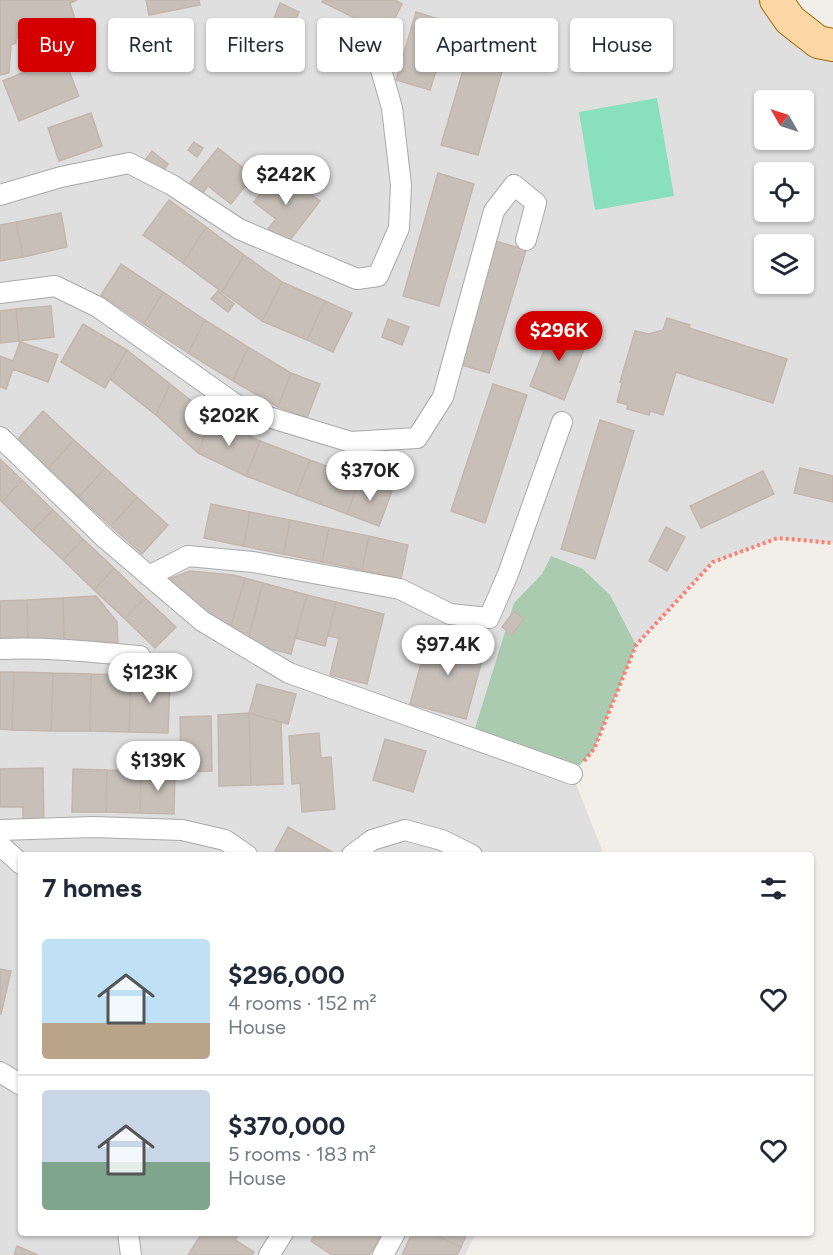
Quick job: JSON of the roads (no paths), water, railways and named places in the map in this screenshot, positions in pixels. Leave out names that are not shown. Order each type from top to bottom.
[{"type":"main road","points":[[776,0],[790,20],[818,42],[833,45]]},
{"type":"street","points":[[0,195],[61,177],[129,164],[172,185],[239,230],[357,279],[378,276],[399,228],[401,185],[392,108],[382,72]]},
{"type":"street","points":[[0,293],[55,286],[98,307],[242,409],[351,442],[417,438],[443,397],[494,211],[514,185],[536,203],[526,240]]},
{"type":"street","points":[[149,576],[188,556],[253,562],[400,589],[450,614],[489,618],[508,574],[562,422]]},
{"type":"street","points":[[0,437],[107,540],[202,621],[289,673],[572,774]]},
{"type":"street","points":[[0,649],[141,656]]},
{"type":"street","points":[[0,830],[93,827],[182,830],[225,840],[243,852]]},
{"type":"street","points":[[356,852],[372,840],[405,831],[442,840],[466,852]]},
{"type":"street","points":[[0,845],[18,861]]},
{"type":"street","points":[[0,1072],[18,1083]]},
{"type":"street","points":[[128,1236],[131,1255]]},
{"type":"street","points":[[263,1255],[269,1236]]},
{"type":"street","points":[[269,1255],[281,1236]]},
{"type":"street","points":[[383,1255],[393,1236]]}]
